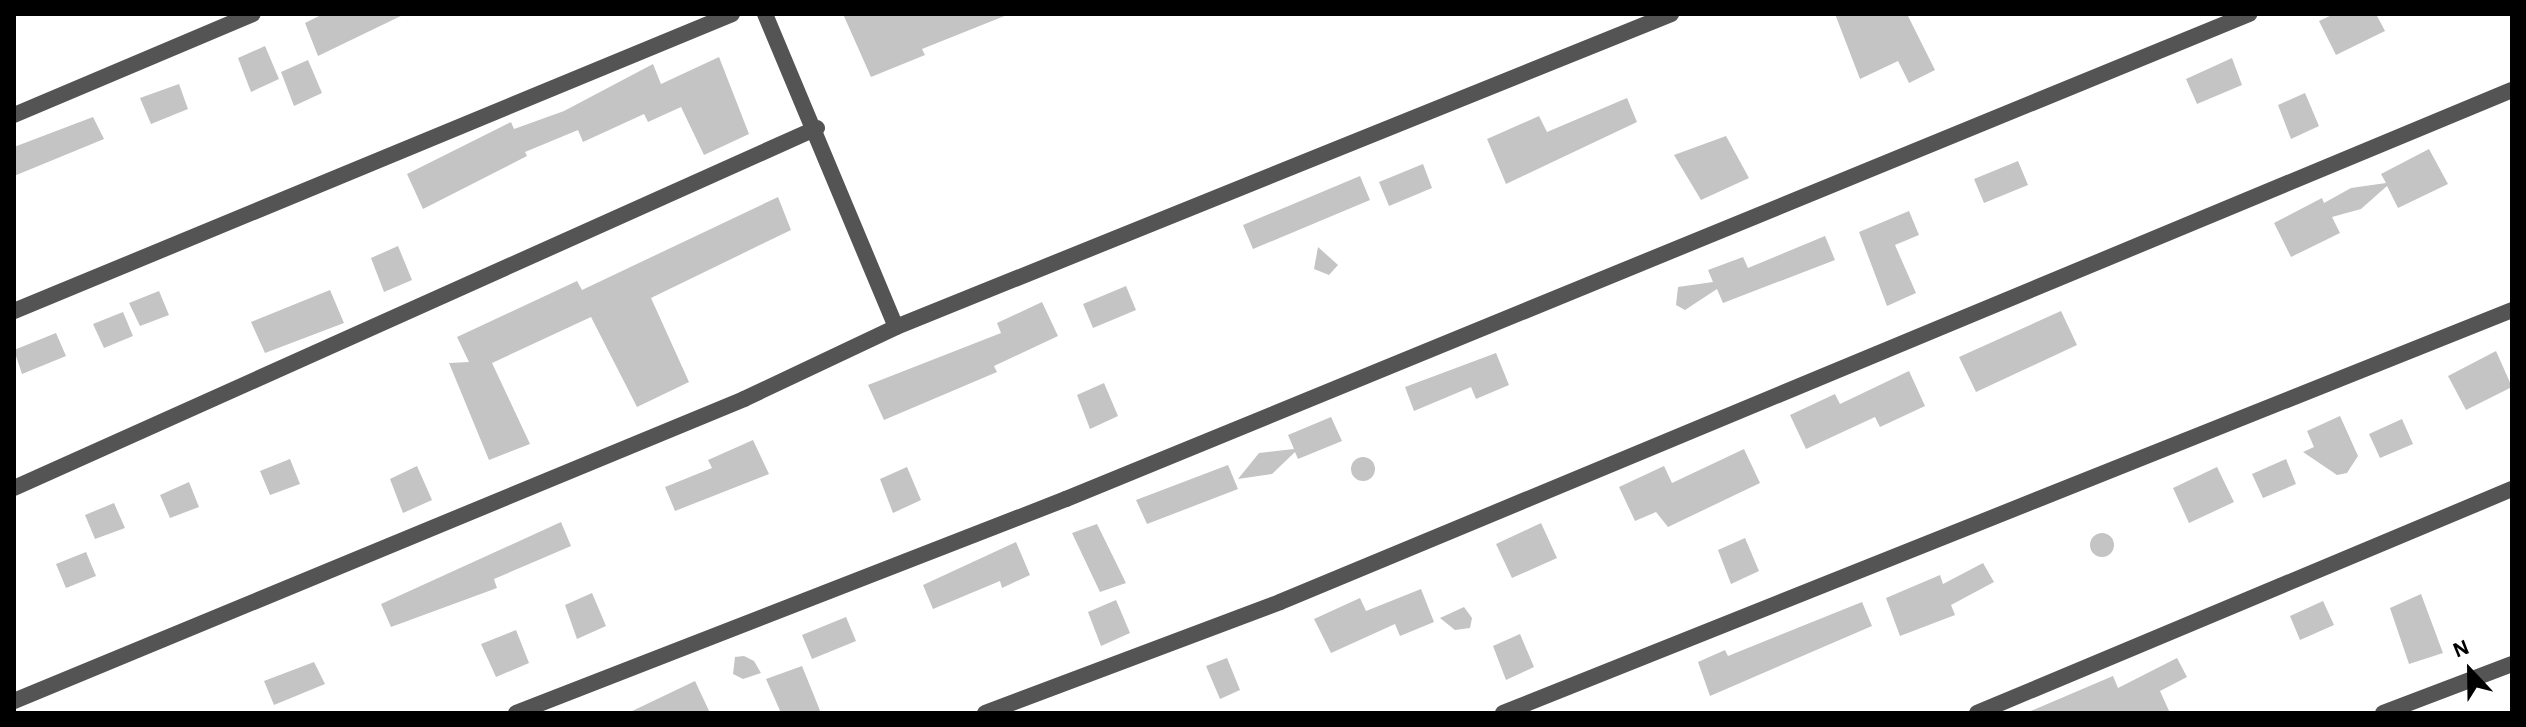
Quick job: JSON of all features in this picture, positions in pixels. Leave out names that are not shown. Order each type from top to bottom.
[{"type":"street","points":[[14,115],[253,14]]},
{"type":"street","points":[[14,311],[732,14]]},
{"type":"street","points":[[765,14],[817,128],[896,327]]},
{"type":"street","points":[[14,701],[744,399],[896,327],[1671,14]]},
{"type":"street","points":[[516,713],[1066,499],[2249,14]]},
{"type":"street","points":[[985,713],[1280,602],[2512,90]]},
{"type":"street","points":[[14,488],[817,128]]},
{"type":"street","points":[[1503,713],[2512,310]]},
{"type":"street","points":[[1977,713],[2512,489]]},
{"type":"street","points":[[2383,713],[2512,664]]},
{"type":"building","points":[[323,14],[405,14],[318,56],[305,23]]},
{"type":"building","points":[[843,14],[1007,15],[922,49],[925,55],[871,77]]},
{"type":"building","points":[[1835,14],[1907,14],[1935,70],[1909,83],[1898,61],[1860,79]]},
{"type":"building","points":[[2334,14],[2376,14],[2385,31],[2336,55],[2319,21]]},
{"type":"building","points":[[265,46],[279,79],[251,92],[238,58]]},
{"type":"building","points":[[719,57],[749,134],[704,155],[681,107],[648,122],[644,114],[583,142],[578,130],[525,152],[527,156],[423,209],[407,174],[511,122],[514,129],[564,111],[653,64],[661,84]]},
{"type":"building","points":[[2232,58],[2242,85],[2197,104],[2186,79]]},
{"type":"building","points":[[308,60],[322,93],[294,106],[281,72]]},
{"type":"building","points":[[179,84],[188,109],[151,124],[140,98]]},
{"type":"building","points":[[2305,93],[2319,126],[2291,139],[2278,105]]},
{"type":"building","points":[[1627,98],[1637,122],[1506,184],[1487,139],[1539,116],[1547,132]]},
{"type":"building","points":[[93,117],[104,139],[14,176],[14,147]]},
{"type":"building","points":[[1726,136],[1749,178],[1701,200],[1674,155]]},
{"type":"building","points":[[2429,149],[2448,184],[2398,208],[2387,186],[2361,209],[2332,217],[2340,233],[2291,257],[2274,223],[2322,198],[2324,203],[2351,188],[2386,183],[2381,174]]},
{"type":"building","points":[[2018,161],[2028,185],[1984,203],[1974,179]]},
{"type":"building","points":[[1423,164],[1432,188],[1389,206],[1379,182]]},
{"type":"building","points":[[1360,176],[1370,200],[1253,249],[1243,225]]},
{"type":"building","points":[[778,197],[791,230],[651,298],[689,382],[637,407],[591,317],[492,363],[530,444],[489,460],[449,363],[469,362],[457,337],[577,281],[582,290]]},
{"type":"building","points":[[1909,211],[1919,235],[1895,245],[1916,293],[1887,306],[1859,232]]},
{"type":"building","points":[[1825,236],[1835,260],[1723,303],[1717,289],[1685,310],[1676,305],[1678,287],[1713,282],[1708,270],[1743,257],[1748,268]]},
{"type":"building","points":[[398,246],[412,280],[384,292],[371,258]]},
{"type":"building","points":[[1318,247],[1338,265],[1329,275],[1314,269]]},
{"type":"building","points":[[1126,286],[1136,310],[1093,328],[1083,304]]},
{"type":"building","points":[[330,290],[344,323],[265,353],[251,322]]},
{"type":"building","points":[[159,291],[169,315],[140,326],[129,303]]},
{"type":"building","points":[[1042,302],[1058,336],[994,366],[997,372],[884,420],[868,385],[1001,333],[997,323]]},
{"type":"building","points":[[2061,311],[2077,345],[1976,392],[1959,357]]},
{"type":"building","points":[[123,312],[133,336],[104,348],[93,324]]},
{"type":"building","points":[[56,333],[66,356],[22,374],[14,350]]},
{"type":"building","points":[[2496,351],[2512,387],[2466,410],[2448,376]]},
{"type":"building","points":[[1496,353],[1509,385],[1476,399],[1471,387],[1414,411],[1405,387]]},
{"type":"building","points":[[1909,371],[1925,406],[1880,427],[1875,417],[1806,449],[1790,415],[1835,394],[1840,404]]},
{"type":"building","points":[[1104,383],[1118,416],[1090,429],[1077,395]]},
{"type":"building","points":[[2340,416],[2358,456],[2347,473],[2337,475],[2303,452],[2314,447],[2307,431]]},
{"type":"building","points":[[1331,417],[1342,441],[1298,459],[1295,452],[1272,474],[1238,479],[1259,453],[1294,449],[1288,435]]},
{"type":"building","points":[[2402,419],[2413,444],[2380,458],[2369,434]]},
{"type":"building","points":[[753,440],[769,474],[675,511],[665,487],[712,468],[708,460]]},
{"type":"building","points":[[1744,449],[1760,483],[1668,527],[1656,512],[1635,521],[1619,487],[1664,466],[1672,483]]},
{"type":"building","points":[[1363,457],[1374,464],[1375,469],[1368,480],[1363,481],[1352,474],[1351,469],[1358,458]]},
{"type":"building","points":[[290,459],[300,484],[270,495],[260,471]]},
{"type":"building","points":[[2286,459],[2296,484],[2263,498],[2252,474]]},
{"type":"building","points":[[1228,465],[1238,489],[1147,524],[1136,500]]},
{"type":"building","points":[[417,466],[432,500],[403,513],[390,479]]},
{"type":"building","points":[[907,467],[921,500],[893,513],[880,479]]},
{"type":"building","points":[[2217,467],[2234,502],[2189,523],[2173,488]]},
{"type":"building","points":[[189,482],[199,507],[170,518],[160,495]]},
{"type":"building","points":[[114,503],[125,528],[95,539],[85,515]]},
{"type":"building","points":[[561,522],[571,546],[494,579],[497,588],[391,627],[381,604]]},
{"type":"building","points":[[1541,523],[1557,558],[1512,578],[1496,544]]},
{"type":"building","points":[[1097,524],[1126,583],[1100,592],[1072,533]]},
{"type":"building","points":[[2102,533],[2113,540],[2114,545],[2107,556],[2102,557],[2091,550],[2090,545],[2097,534]]},
{"type":"building","points":[[1745,538],[1759,571],[1731,584],[1718,550]]},
{"type":"building","points":[[1016,542],[1030,575],[1002,588],[1000,581],[933,609],[923,585]]},
{"type":"building","points":[[86,552],[96,576],[66,588],[56,564]]},
{"type":"building","points":[[1983,563],[1994,582],[1951,605],[1955,615],[1900,636],[1886,598],[1940,575],[1943,584]]},
{"type":"building","points":[[1421,589],[1434,622],[1400,636],[1395,624],[1331,653],[1314,619],[1360,598],[1366,611]]},
{"type":"building","points":[[592,593],[606,626],[577,639],[565,605]]},
{"type":"building","points":[[2421,594],[2443,653],[2409,664],[2390,608]]},
{"type":"building","points":[[1116,600],[1130,633],[1101,646],[1088,612]]},
{"type":"building","points":[[2323,601],[2334,625],[2300,640],[2290,616]]},
{"type":"building","points":[[1862,602],[1872,626],[1710,696],[1698,662],[1725,650],[1728,656]]},
{"type":"building","points":[[1464,607],[1472,618],[1470,628],[1455,630],[1440,618]]},
{"type":"building","points":[[846,617],[856,641],[812,659],[802,635]]},
{"type":"building","points":[[516,630],[529,663],[496,677],[481,644]]},
{"type":"building","points":[[1520,634],[1534,667],[1506,680],[1493,646]]},
{"type":"building","points":[[744,656],[754,661],[761,673],[743,679],[733,674],[735,657]]},
{"type":"building","points":[[1227,658],[1240,690],[1220,699],[1206,666]]},
{"type":"building","points":[[2177,658],[2187,677],[2160,691],[2170,713],[2026,713],[2113,676],[2118,688]]},
{"type":"building","points":[[314,662],[325,684],[274,705],[264,681]]},
{"type":"building","points":[[802,666],[821,713],[781,713],[766,679]]},
{"type":"building","points":[[695,681],[710,713],[628,713]]}]
